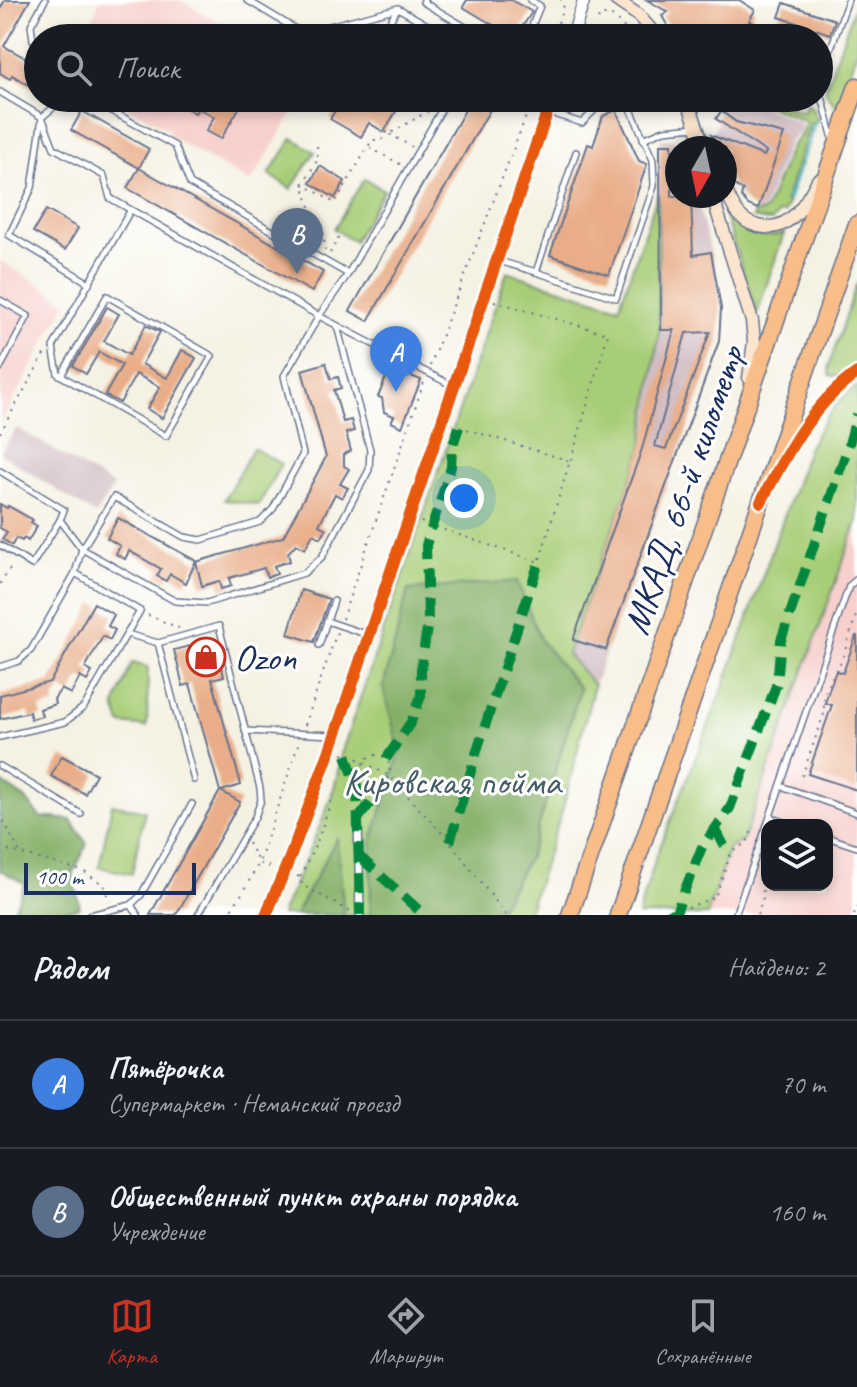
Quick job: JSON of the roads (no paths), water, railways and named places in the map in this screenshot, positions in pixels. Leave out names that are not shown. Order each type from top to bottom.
[{"type":"highway","name":"МКАД, 66-й километр","points":[[570,915],[857,86]]},
{"type":"highway","name":"МКАД, 66-й километр","points":[[618,915],[857,224]]},
{"type":"main road","points":[[616,0],[646,24]]},
{"type":"main road","points":[[692,112],[700,136]]},
{"type":"main road","points":[[734,208],[747,222],[760,227],[776,227],[790,220],[809,198],[835,149]]},
{"type":"main road","points":[[716,208],[752,321],[754,342],[752,367],[733,445]]},
{"type":"street","points":[[576,24],[584,0]]},
{"type":"street","points":[[266,915],[335,735],[547,112]]},
{"type":"street","points":[[761,502],[785,456],[815,412],[857,373]]},
{"type":"street","points":[[358,819],[358,915]]},
{"type":"lane","points":[[32,24],[45,0]]},
{"type":"lane","points":[[247,0],[287,24]]},
{"type":"lane","points":[[424,0],[460,24]]},
{"type":"lane","points":[[530,0],[540,6],[533,24]]},
{"type":"lane","points":[[833,43],[848,0]]},
{"type":"lane","points":[[337,24],[398,8],[426,24]]},
{"type":"lane","points":[[388,24],[398,8]]},
{"type":"lane","points":[[0,92],[24,106]]},
{"type":"lane","points":[[34,112],[42,117],[54,148],[104,176],[110,198],[337,326],[454,386]]},
{"type":"lane","points":[[48,112],[42,117],[32,188],[9,235],[89,283]]},
{"type":"lane","points":[[113,112],[175,146],[190,184],[348,274]]},
{"type":"lane","points":[[0,667],[19,661],[31,650],[75,573],[82,549],[114,497],[184,537],[201,540],[260,522],[273,509],[303,454],[284,376],[348,274],[438,112]]},
{"type":"lane","points":[[547,112],[582,123],[593,112]]},
{"type":"lane","points":[[497,260],[616,298],[654,186],[653,160],[631,112]]},
{"type":"lane","points":[[826,112],[835,149]]},
{"type":"lane","points":[[643,139],[664,130],[697,127]]},
{"type":"lane","points":[[536,272],[576,152]]},
{"type":"lane","points":[[61,376],[107,296],[212,356],[166,436],[61,376],[58,374],[53,347],[130,211]]},
{"type":"lane","points":[[0,300],[28,316],[0,368]]},
{"type":"lane","points":[[60,520],[82,549],[175,601],[207,603],[304,573],[322,557],[369,470],[370,450],[337,326]]},
{"type":"lane","points":[[0,471],[64,510],[32,565],[0,545]]},
{"type":"lane","points":[[0,737],[65,722],[84,707],[140,611],[75,573]]},
{"type":"lane","points":[[776,819],[770,817],[849,586],[857,579]]},
{"type":"lane","points":[[319,645],[334,601]]},
{"type":"lane","points":[[327,621],[368,635]]},
{"type":"lane","points":[[127,634],[158,643],[219,626],[260,788],[261,800],[255,817],[198,915]]},
{"type":"lane","points":[[158,643],[194,780]]},
{"type":"lane","points":[[245,731],[335,735]]},
{"type":"lane","points":[[0,766],[81,814]]},
{"type":"lane","points":[[781,786],[857,813]]},
{"type":"lane","points":[[90,915],[131,905],[141,895],[192,804]]},
{"type":"lane","points":[[833,839],[857,847]]},
{"type":"lane","points":[[735,915],[761,842]]},
{"type":"lane","points":[[131,905],[138,915]]},
{"type":"waterway","points":[[788,200],[815,122]]},
{"type":"place","name":"Общественный пункт охраны порядка","points":[[297,274]]},
{"type":"place","name":"Пятёрочка","points":[[396,392]]},
{"type":"place","name":"Ozon","points":[[206,657]]},
{"type":"park label","name":"Кировская пойма","points":[[452,781]]}]
